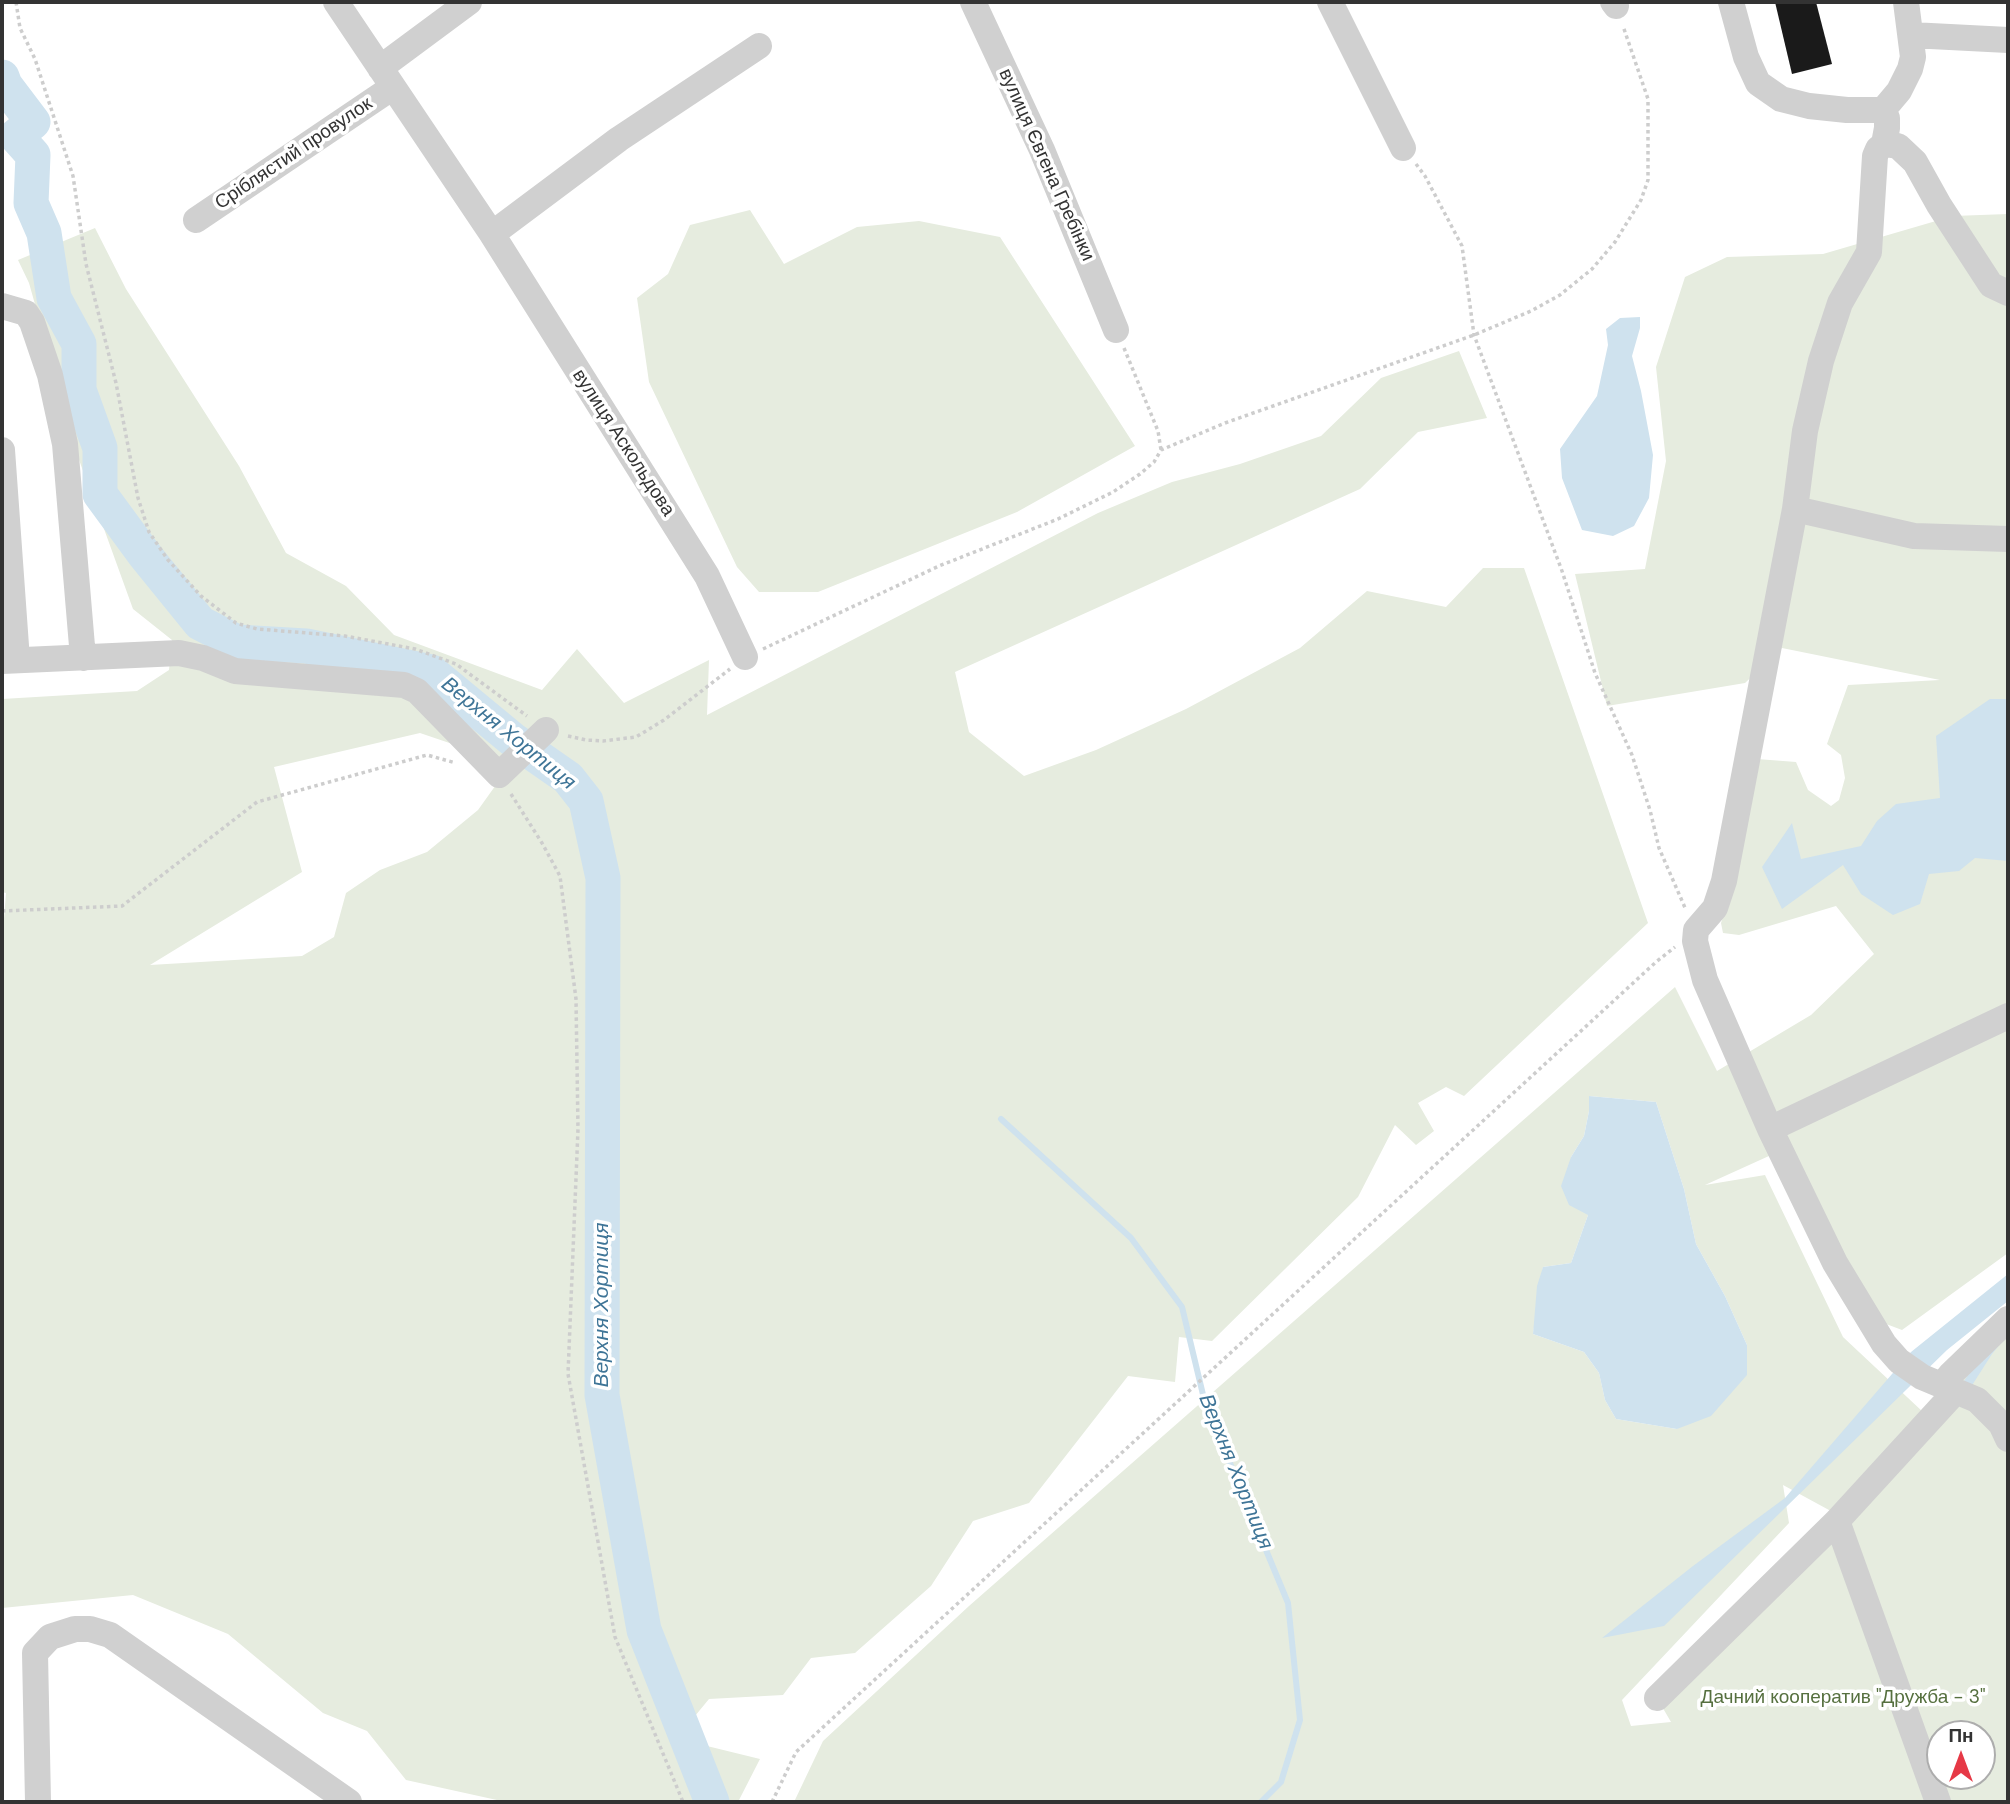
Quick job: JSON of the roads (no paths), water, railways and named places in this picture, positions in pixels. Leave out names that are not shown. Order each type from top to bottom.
[{"type":"street","name":"вулиця Аскольдова","points":[[336,2],[492,234],[707,576],[745,657]]},
{"type":"street","name":"Сріблястий провулок","points":[[196,220],[386,77],[469,2]]},
{"type":"street","name":"вулиця Євгена Гребінки","points":[[973,2],[1042,150],[1116,330]]},
{"type":"street","points":[[1330,2],[1403,148]]},
{"type":"street","points":[[1731,2],[1746,57],[1758,83],[1781,99],[1809,106],[1884,110]]},
{"type":"street","points":[[1884,110],[1899,91],[1913,57],[1906,2]]},
{"type":"street","points":[[1911,35],[2008,40]]},
{"type":"street","points":[[492,234],[619,139],[759,46]]},
{"type":"street","points":[[1884,110],[1887,118],[1884,144],[1875,156],[1869,252],[1840,303],[1821,362],[1805,431],[1795,509],[1724,881],[1715,908],[1696,930],[1697,955],[1705,980],[1770,1129],[1835,1263],[1884,1344],[1899,1361],[1922,1377],[1999,1411],[2008,1439]]},
{"type":"street","points":[[1884,144],[1898,146],[1914,162],[1991,285],[2008,293]]},
{"type":"street","points":[[2,306],[26,313],[32,322],[50,375],[65,444],[83,658]]},
{"type":"street","points":[[2,450],[9,660],[179,653],[203,658],[235,671],[404,685],[417,691],[499,775],[546,730]]},
{"type":"street","points":[[1795,509],[1914,536],[2008,538]]},
{"type":"street","points":[[1770,1129],[2008,1016]]},
{"type":"street","points":[[1657,1698],[1837,1521],[1949,1388],[1951,1374],[2008,1320]]},
{"type":"street","points":[[1837,1521],[1938,1802]]},
{"type":"street","points":[[38,1802],[36,1653],[50,1637],[75,1629],[90,1629],[110,1635],[349,1802]]},
{"type":"water","points":[[1640,317],[1640,328],[1632,356],[1653,455],[1649,498],[1634,526],[1613,536],[1582,530],[1562,478],[1560,449],[1597,396],[1608,345],[1606,329],[1620,318]]},
{"type":"water","points":[[1990,699],[2008,699],[2008,861],[1975,858],[1959,871],[1929,874],[1920,904],[1893,915],[1861,894],[1843,865],[1782,909],[1762,867],[1792,823],[1801,859],[1861,846],[1877,821],[1896,804],[1940,798],[1936,736]]},
{"type":"water","points":[[1589,1096],[1656,1102],[1684,1189],[1696,1244],[1725,1296],[1747,1345],[1747,1375],[1711,1416],[1677,1429],[1616,1419],[1605,1400],[1599,1373],[1584,1352],[1533,1334],[1537,1286],[1543,1267],[1571,1263],[1588,1215],[1569,1205],[1561,1186],[1571,1157],[1584,1136]]},
{"type":"water","points":[[2008,1274],[2008,1301],[1947,1350],[1664,1626],[1602,1638],[1785,1498],[1911,1352]]},
{"type":"water","points":[[2008,1334],[1969,1390],[1961,1386],[1980,1356]]},
{"type":"waterway","name":"Верхня Хортиця","points":[[2,77],[33,122],[16,136],[33,155],[31,203],[44,233],[54,298],[79,344],[79,390],[100,448],[100,494],[144,554],[200,623],[237,642],[306,646],[431,672],[512,739],[568,778],[586,801],[603,878],[602,1395],[644,1630],[712,1802]]},
{"type":"waterway","name":"Верхня Хортиця","points":[[1001,1119],[1131,1238],[1182,1307],[1205,1403],[1288,1603],[1300,1720],[1281,1782],[1261,1802]]},
{"type":"park label","name":"Дачний кооператив \"Дружба - 3\"","points":[[1843,1698]]}]
